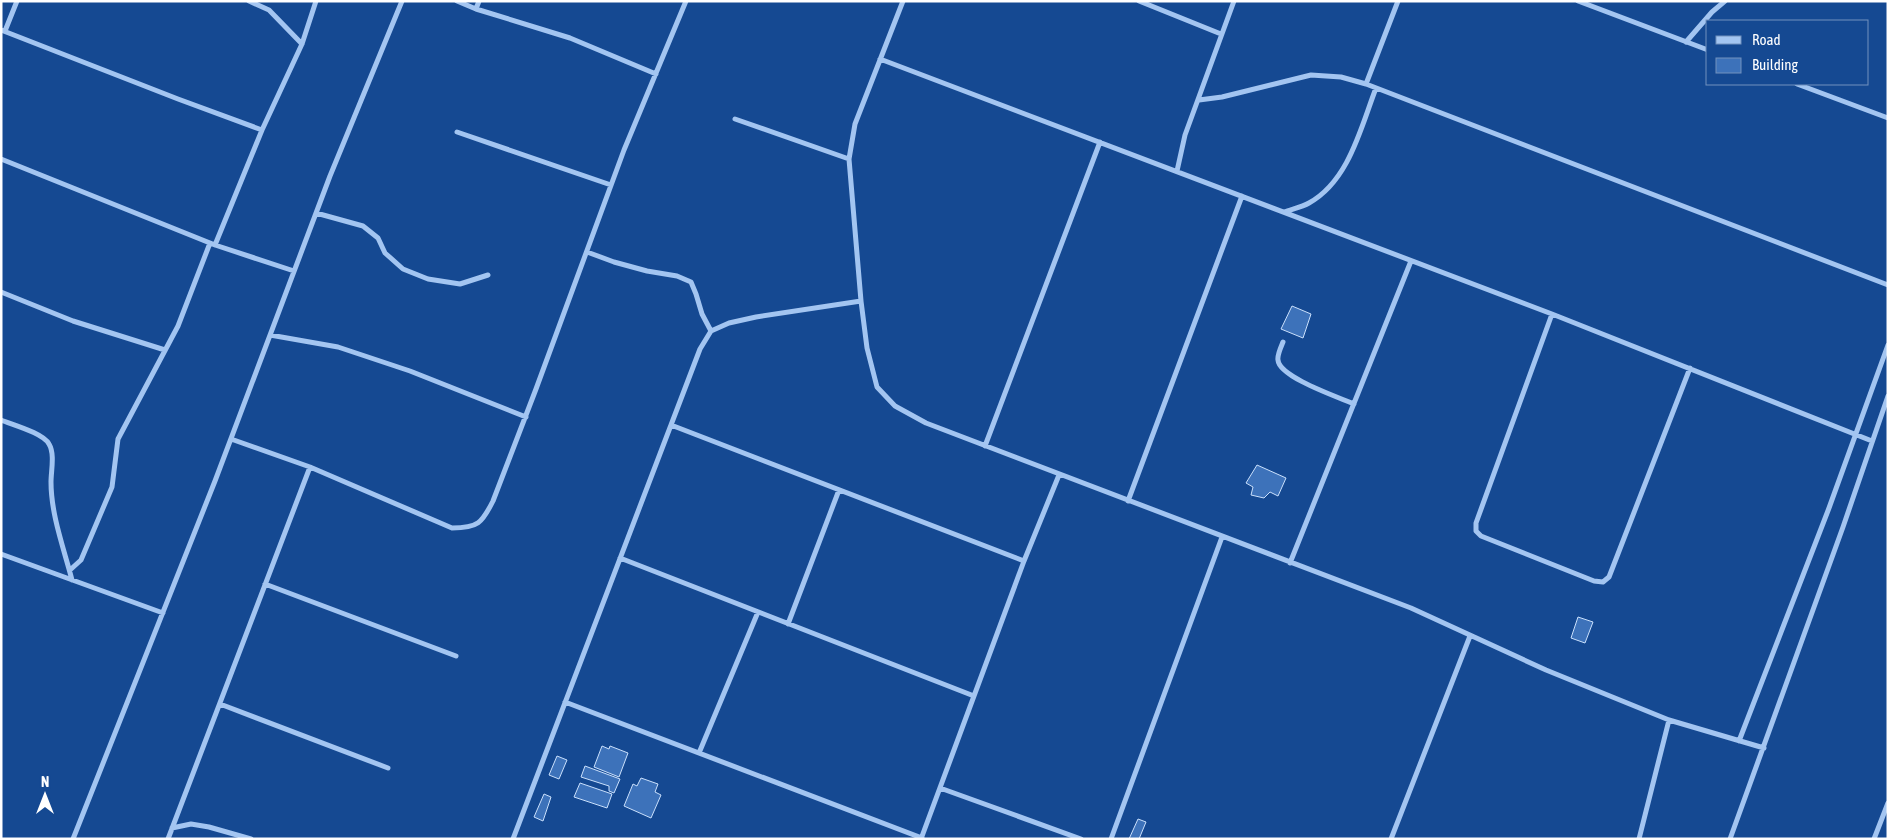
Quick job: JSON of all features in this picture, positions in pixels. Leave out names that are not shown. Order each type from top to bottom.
[{"type":"street","points":[[17,1],[3,31],[178,100],[262,130]]},
{"type":"street","points":[[249,1],[269,10],[302,44]]},
{"type":"street","points":[[70,570],[81,560],[112,487],[118,439],[178,326],[262,130],[302,44],[316,1]]},
{"type":"street","points":[[73,839],[231,439],[316,213],[402,1]]},
{"type":"street","points":[[457,1],[476,9],[570,38],[656,74]]},
{"type":"street","points":[[476,9],[479,1]]},
{"type":"street","points":[[231,439],[310,467],[452,528],[469,528],[484,519],[526,417],[611,185],[686,1]]},
{"type":"street","points":[[903,1],[855,124],[850,159],[861,301],[867,348],[877,387],[895,406],[926,423],[1410,608],[1546,670],[1669,720],[1764,748]]},
{"type":"street","points":[[1139,1],[1222,34]]},
{"type":"street","points":[[1178,172],[1185,135],[1234,1]]},
{"type":"street","points":[[1366,84],[1398,1]]},
{"type":"street","points":[[1578,1],[1706,49]]},
{"type":"street","points":[[1686,42],[1712,12],[1725,1]]},
{"type":"street","points":[[880,59],[1552,314],[1872,440]]},
{"type":"street","points":[[1199,100],[1222,97],[1311,74],[1341,77],[1366,84],[1888,285]]},
{"type":"street","points":[[1800,85],[1888,118]]},
{"type":"street","points":[[1283,212],[1309,203],[1329,188],[1345,166],[1376,88]]},
{"type":"street","points":[[735,120],[850,159]]},
{"type":"street","points":[[457,132],[611,185]]},
{"type":"street","points":[[985,446],[1100,142]]},
{"type":"street","points":[[1,159],[212,244],[294,272]]},
{"type":"street","points":[[1128,501],[1242,196]]},
{"type":"street","points":[[316,213],[364,226],[378,238],[385,253],[403,269],[428,279],[460,284],[488,275]]},
{"type":"street","points":[[586,252],[647,271],[677,276],[690,282],[702,314],[711,331]]},
{"type":"street","points":[[1290,563],[1411,260]]},
{"type":"street","points":[[1,292],[73,321],[165,350]]},
{"type":"street","points":[[513,839],[700,349],[711,331],[730,323],[756,317],[861,301]]},
{"type":"street","points":[[1552,314],[1476,523],[1476,531],[1481,536],[1594,581],[1603,582],[1610,577],[1690,368]]},
{"type":"street","points":[[270,335],[338,347],[410,371],[526,417]]},
{"type":"street","points":[[1283,342],[1277,359],[1280,367],[1289,375],[1354,404]]},
{"type":"street","points":[[1739,740],[1829,508],[1888,346]]},
{"type":"street","points":[[1730,839],[1888,396]]},
{"type":"street","points":[[1,420],[37,434],[49,442],[52,450],[51,488],[58,526],[72,580]]},
{"type":"street","points":[[671,425],[1024,561]]},
{"type":"street","points":[[168,839],[310,467]]},
{"type":"street","points":[[564,702],[922,838],[1024,561],[1059,475]]},
{"type":"street","points":[[788,624],[840,490]]},
{"type":"street","points":[[1111,839],[1222,537]]},
{"type":"street","points":[[1,554],[163,614]]},
{"type":"street","points":[[620,558],[974,696]]},
{"type":"street","points":[[265,584],[456,656]]},
{"type":"street","points":[[699,753],[758,612]]},
{"type":"street","points":[[1391,839],[1470,636]]},
{"type":"street","points":[[220,704],[388,768]]},
{"type":"street","points":[[1639,839],[1669,720]]},
{"type":"street","points":[[940,788],[1081,839]]},
{"type":"street","points":[[1874,839],[1888,803]]},
{"type":"street","points":[[172,828],[191,824],[251,839]]},
{"type":"building","points":[[1292,306],[1311,314],[1303,338],[1281,329]]},
{"type":"building","points":[[1257,465],[1286,478],[1278,496],[1270,492],[1264,498],[1251,495],[1253,487],[1246,483]]},
{"type":"building","points":[[1578,617],[1593,622],[1585,643],[1571,638]]},
{"type":"building","points":[[602,746],[609,749],[610,746],[628,753],[619,777],[594,767]]},
{"type":"building","points":[[557,756],[567,760],[559,779],[549,775]]},
{"type":"building","points":[[585,766],[620,779],[614,793],[609,791],[609,786],[581,777]]},
{"type":"building","points":[[641,778],[658,784],[655,792],[661,795],[651,818],[624,806],[633,784],[637,786]]},
{"type":"building","points":[[580,783],[612,794],[607,808],[574,797]]},
{"type":"building","points":[[544,794],[551,797],[543,821],[534,817]]},
{"type":"building","points":[[1138,819],[1146,822],[1139,839],[1129,839]]}]
